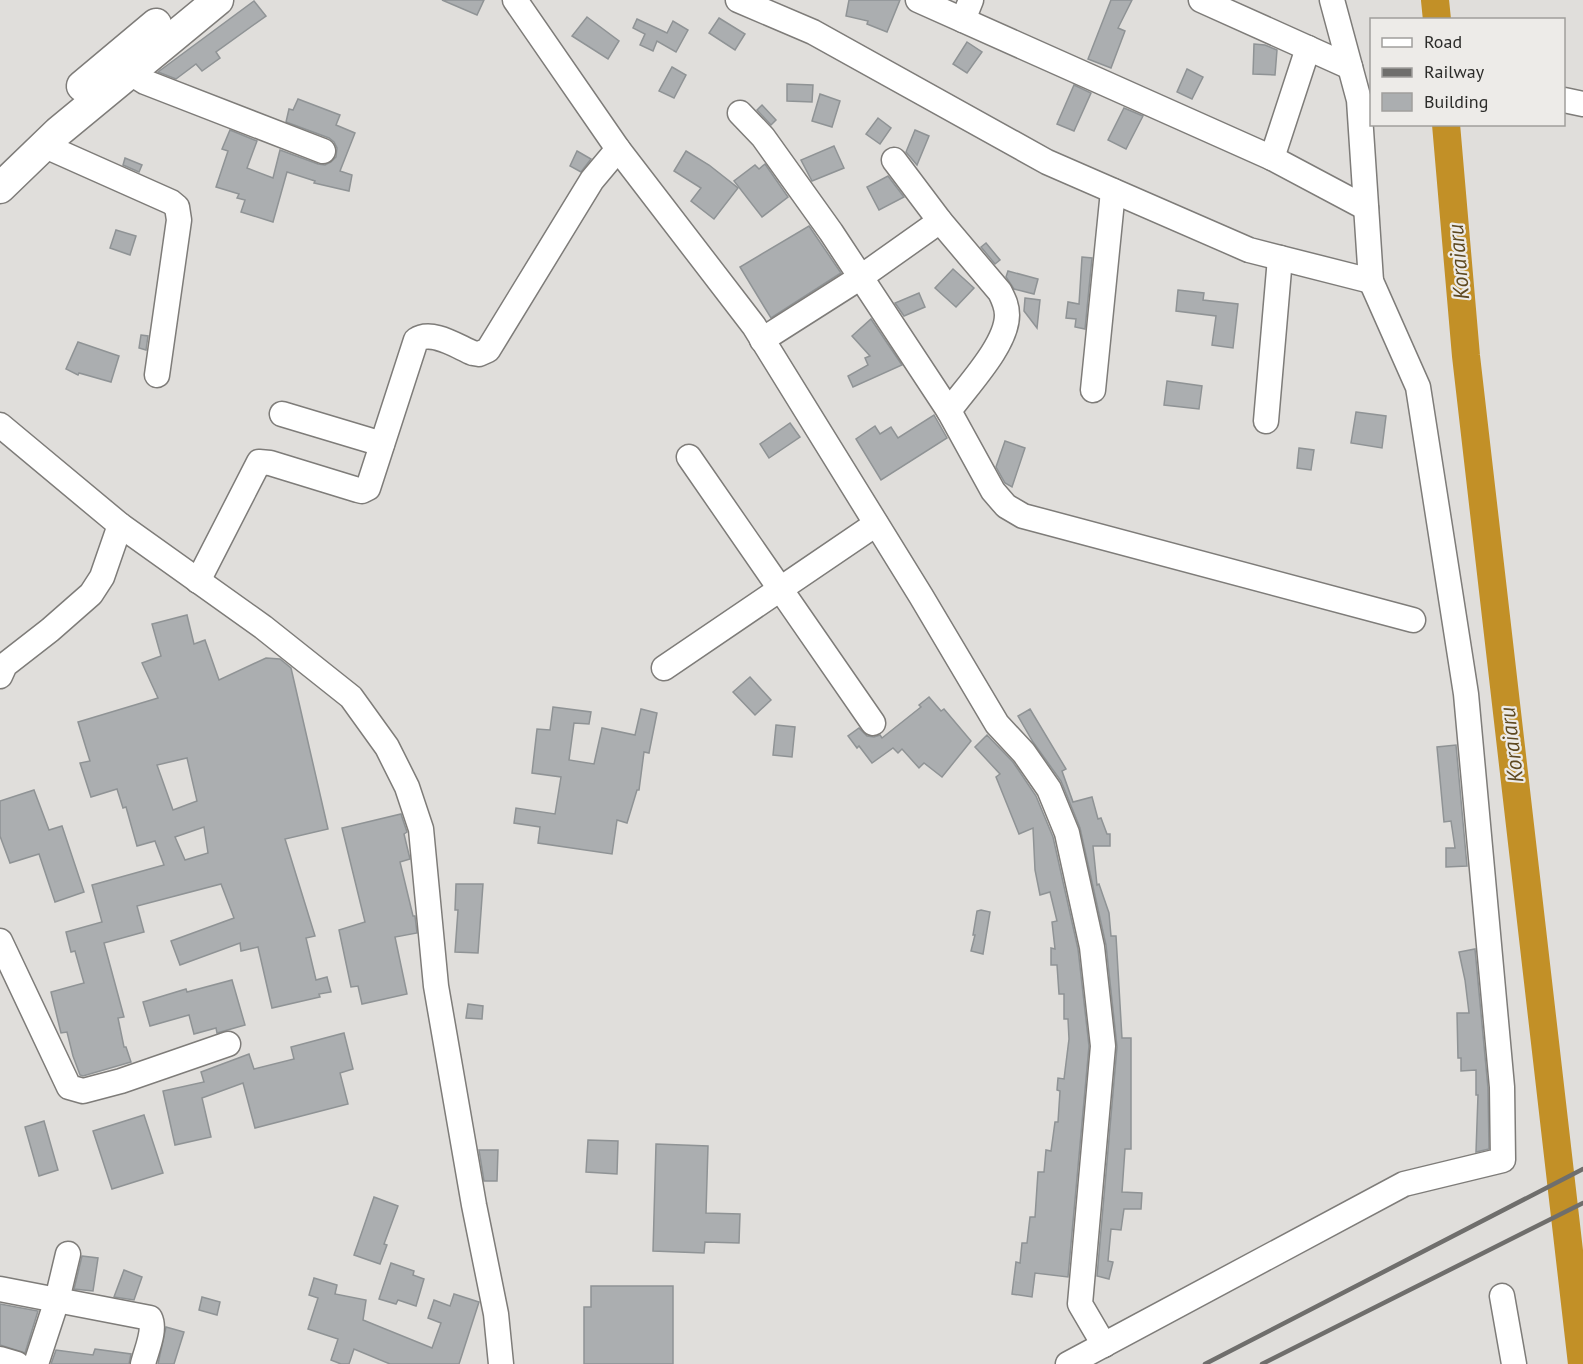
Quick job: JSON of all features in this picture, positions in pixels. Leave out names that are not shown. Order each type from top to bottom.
[{"type":"main road","points":[[0,188],[186,0]]},
{"type":"main road","points":[[0,164],[44,120],[218,0]]},
{"type":"street","points":[[515,0],[618,148],[762,340],[998,724],[1024,753],[1049,789],[1067,833],[1092,947],[1103,1046],[1080,1304],[1104,1345]]},
{"type":"street","points":[[738,0],[813,32],[1047,162],[1250,250],[1371,281]]},
{"type":"street","points":[[918,0],[967,10],[1272,158],[1366,208]]},
{"type":"street","points":[[1202,0],[1350,67]]},
{"type":"street","points":[[1068,1364],[1404,1184],[1503,1160],[1502,1087],[1466,694],[1418,387],[1371,281],[1359,100],[1332,0]]},
{"type":"street","points":[[1272,158],[1308,48]]},
{"type":"street","points":[[122,65],[145,82],[323,151]]},
{"type":"street","points":[[1565,100],[1583,104]]},
{"type":"street","points":[[740,113],[763,137],[861,277],[949,411],[993,491],[1006,506],[1023,516],[1413,620]]},
{"type":"street","points":[[43,145],[171,202],[177,207],[179,220],[157,375]]},
{"type":"street","points":[[198,581],[259,462],[270,463],[362,490],[368,488],[416,340],[421,336],[434,337],[473,353],[479,354],[488,350],[592,180],[618,148]]},
{"type":"street","points":[[894,160],[940,221],[1000,292],[1006,303],[1007,314],[1001,339],[949,411]]},
{"type":"street","points":[[1093,390],[1113,191]]},
{"type":"street","points":[[762,340],[861,277],[940,221]]},
{"type":"street","points":[[1266,421],[1280,258]]},
{"type":"street","points":[[282,414],[382,444]]},
{"type":"street","points":[[0,425],[120,525],[263,627],[351,697],[387,747],[422,829],[436,986],[474,1205],[496,1314],[501,1364]]},
{"type":"street","points":[[689,457],[873,723]]},
{"type":"street","points":[[664,668],[876,524]]},
{"type":"street","points":[[0,676],[5,665],[91,594],[102,577],[120,525]]},
{"type":"street","points":[[0,941],[69,1087],[84,1091],[121,1081],[228,1044]]},
{"type":"street","points":[[36,1364],[57,1300],[68,1254]]},
{"type":"street","points":[[0,1289],[150,1318],[152,1328],[144,1364]]},
{"type":"street","points":[[1502,1296],[1514,1364]]},
{"type":"street","points":[[0,1359],[17,1364]]},
{"type":"building","points":[[442,0],[484,0],[477,15]]},
{"type":"building","points":[[849,0],[900,0],[887,32],[867,24],[868,21],[846,16]]},
{"type":"building","points":[[1111,0],[1132,0],[1118,28],[1125,31],[1111,68],[1088,59]]},
{"type":"building","points":[[254,1],[266,16],[216,52],[220,58],[202,71],[196,64],[176,79],[158,72]]},
{"type":"building","points":[[587,17],[619,41],[608,59],[572,36]]},
{"type":"building","points":[[719,18],[745,34],[735,50],[709,33]]},
{"type":"building","points":[[637,19],[667,33],[673,21],[688,30],[676,52],[657,41],[653,51],[640,45],[645,34],[633,28]]},
{"type":"building","points":[[967,42],[982,52],[967,73],[953,64]]},
{"type":"building","points":[[1254,44],[1265,45],[1277,50],[1275,75],[1253,74]]},
{"type":"building","points":[[672,67],[686,75],[674,98],[659,91]]},
{"type":"building","points":[[1187,69],[1203,77],[1192,99],[1177,92]]},
{"type":"building","points":[[787,84],[813,85],[812,102],[787,101]]},
{"type":"building","points":[[1074,85],[1091,93],[1074,131],[1057,124]]},
{"type":"building","points":[[820,94],[840,101],[832,127],[812,121]]},
{"type":"building","points":[[298,99],[340,115],[336,125],[355,133],[340,171],[352,175],[349,191],[314,183],[315,181],[287,172],[273,222],[241,212],[245,200],[237,198],[239,194],[216,187],[228,151],[222,149],[230,130],[257,141],[247,168],[273,178],[280,150],[325,165],[336,157],[337,148],[329,138],[286,122],[289,109],[293,110]]},
{"type":"building","points":[[762,105],[776,120],[771,125],[757,110]]},
{"type":"building","points":[[1124,108],[1143,116],[1126,149],[1108,140]]},
{"type":"building","points":[[878,118],[891,128],[880,144],[866,134]]},
{"type":"building","points":[[915,130],[929,136],[917,165],[906,152]]},
{"type":"building","points":[[834,146],[844,168],[812,181],[801,160]]},
{"type":"building","points":[[577,151],[591,159],[581,172],[570,166]]},
{"type":"building","points":[[686,151],[709,165],[738,188],[714,219],[691,201],[701,188],[674,171]]},
{"type":"building","points":[[125,158],[142,165],[139,172],[123,165]]},
{"type":"building","points":[[765,164],[788,197],[762,217],[734,181],[755,165],[759,169]]},
{"type":"building","points":[[888,176],[904,197],[879,210],[867,187]]},
{"type":"building","points":[[809,226],[841,273],[771,318],[740,267]]},
{"type":"building","points":[[116,230],[136,236],[130,255],[110,248]]},
{"type":"building","points":[[986,243],[1000,260],[995,264],[981,247]]},
{"type":"building","points":[[1082,257],[1092,258],[1085,329],[1075,327],[1076,319],[1066,318],[1068,302],[1079,304]]},
{"type":"building","points":[[953,269],[974,288],[956,307],[935,288]]},
{"type":"building","points":[[1008,271],[1038,279],[1034,294],[1014,289],[1006,277]]},
{"type":"building","points":[[1178,290],[1204,293],[1203,300],[1238,304],[1233,348],[1212,345],[1216,316],[1176,311]]},
{"type":"building","points":[[919,293],[925,307],[904,316],[895,303]]},
{"type":"building","points":[[1025,298],[1040,300],[1037,328],[1024,311]]},
{"type":"building","points":[[871,319],[902,365],[853,387],[848,376],[868,365],[865,358],[870,356],[852,336]]},
{"type":"building","points":[[141,335],[148,336],[146,350],[139,348]]},
{"type":"building","points":[[78,342],[119,356],[111,382],[79,373],[78,375],[66,369]]},
{"type":"building","points":[[1167,381],[1202,386],[1199,409],[1164,405]]},
{"type":"building","points":[[1356,412],[1386,416],[1382,448],[1351,443]]},
{"type":"building","points":[[934,415],[947,438],[881,480],[856,439],[875,426],[880,434],[891,427],[898,438]]},
{"type":"building","points":[[790,423],[800,437],[769,458],[760,444]]},
{"type":"building","points":[[1005,441],[1025,448],[1012,487],[1005,483],[996,467]]},
{"type":"building","points":[[1299,448],[1314,450],[1311,470],[1297,468]]},
{"type":"building","points":[[187,615],[194,644],[205,640],[219,680],[266,658],[280,659],[291,668],[328,829],[285,839],[315,936],[306,938],[316,980],[327,977],[331,992],[319,994],[320,997],[272,1008],[258,947],[241,951],[240,943],[180,965],[171,941],[234,918],[221,884],[137,906],[144,932],[104,943],[124,1017],[118,1018],[124,1047],[126,1047],[131,1062],[83,1076],[80,1075],[73,1056],[67,1032],[61,1033],[51,992],[84,983],[75,951],[71,952],[66,932],[102,922],[92,885],[164,865],[155,841],[137,846],[126,807],[123,808],[117,789],[91,797],[80,763],[90,761],[78,722],[158,698],[142,663],[161,656],[152,624]],"holes":[[[187,758],[197,801],[173,810],[157,765]],[[204,827],[208,853],[185,860],[175,837]]]},
{"type":"building","points":[[750,677],[771,700],[755,715],[733,692]]},
{"type":"building","points":[[929,697],[941,711],[944,709],[971,741],[942,777],[924,763],[919,768],[902,749],[898,753],[893,748],[872,763],[848,736],[859,728],[867,736],[880,735],[882,738],[921,707],[919,705]]},
{"type":"building","points":[[553,707],[591,712],[589,724],[574,723],[569,760],[594,764],[602,728],[635,735],[641,709],[657,713],[649,753],[644,752],[639,790],[637,790],[627,823],[617,820],[612,854],[538,843],[540,827],[514,823],[516,808],[555,814],[561,777],[532,773],[537,729],[550,730]]},
{"type":"building","points":[[1030,709],[1066,769],[1062,771],[1073,802],[1092,797],[1098,819],[1101,818],[1107,834],[1110,834],[1110,846],[1093,846],[1097,885],[1099,884],[1109,913],[1111,936],[1116,936],[1122,1038],[1131,1038],[1131,1149],[1125,1149],[1122,1192],[1142,1193],[1141,1209],[1124,1209],[1121,1230],[1111,1229],[1108,1261],[1113,1262],[1109,1279],[1097,1276],[1117,1047],[1106,945],[1080,828],[1061,781],[1033,742],[1018,716]]},
{"type":"building","points":[[776,725],[795,727],[792,757],[773,755]]},
{"type":"building","points":[[987,735],[1013,762],[1036,796],[1053,837],[1078,949],[1089,1046],[1068,1277],[1035,1273],[1032,1297],[1012,1294],[1016,1262],[1020,1263],[1022,1243],[1027,1243],[1030,1217],[1035,1217],[1038,1172],[1044,1172],[1046,1150],[1051,1151],[1055,1122],[1058,1122],[1060,1091],[1057,1090],[1058,1078],[1064,1079],[1069,1039],[1068,1019],[1064,1019],[1064,994],[1059,994],[1057,965],[1051,965],[1051,948],[1055,949],[1052,922],[1057,921],[1050,892],[1040,895],[1035,870],[1033,828],[1019,834],[996,777],[1000,774],[975,747]]},
{"type":"building","points":[[1456,745],[1467,866],[1446,867],[1446,848],[1455,848],[1451,821],[1444,822],[1437,747]]},
{"type":"building","points":[[34,790],[49,830],[62,826],[84,892],[55,902],[39,854],[10,863],[0,836],[0,801]]},
{"type":"building","points":[[401,814],[407,832],[404,834],[410,859],[400,862],[413,916],[415,916],[417,933],[395,937],[407,994],[362,1004],[358,986],[351,987],[339,930],[365,922],[342,828]]},
{"type":"building","points":[[456,884],[483,884],[478,953],[455,952],[458,910],[455,910]]},
{"type":"building","points":[[977,911],[990,912],[983,954],[971,951]]},
{"type":"building","points":[[1475,949],[1488,1088],[1489,1149],[1476,1152],[1478,1095],[1476,1095],[1476,1070],[1461,1071],[1461,1058],[1458,1058],[1457,1013],[1469,1013],[1459,952]]},
{"type":"building","points":[[232,980],[245,1025],[217,1033],[216,1028],[194,1034],[189,1015],[150,1026],[143,1002],[186,989],[187,992]]},
{"type":"building","points":[[468,1004],[483,1006],[482,1019],[466,1018]]},
{"type":"building","points":[[344,1033],[353,1069],[340,1073],[348,1104],[255,1128],[243,1083],[202,1098],[211,1137],[175,1145],[163,1091],[204,1082],[201,1072],[249,1054],[254,1069],[294,1059],[291,1047]]},
{"type":"building","points":[[144,1115],[163,1173],[112,1189],[93,1131]]},
{"type":"building","points":[[44,1121],[58,1170],[39,1176],[25,1127]]},
{"type":"building","points":[[588,1140],[618,1141],[617,1174],[586,1172]]},
{"type":"building","points":[[656,1144],[708,1146],[706,1213],[740,1214],[739,1243],[705,1242],[704,1253],[653,1251]]},
{"type":"building","points":[[479,1150],[498,1150],[497,1181],[484,1181]]},
{"type":"building","points":[[374,1197],[398,1206],[384,1244],[387,1245],[380,1264],[354,1255]]},
{"type":"building","points":[[82,1256],[98,1258],[93,1291],[74,1289]]},
{"type":"building","points":[[391,1263],[414,1271],[413,1275],[424,1279],[416,1306],[398,1300],[396,1304],[379,1299]]},
{"type":"building","points":[[124,1270],[142,1277],[134,1300],[114,1297]]},
{"type":"building","points":[[314,1278],[337,1285],[335,1294],[366,1300],[363,1320],[432,1348],[441,1323],[428,1318],[434,1300],[450,1306],[454,1294],[479,1302],[459,1364],[390,1364],[354,1349],[349,1364],[331,1360],[338,1339],[308,1329],[318,1298],[309,1295]]},
{"type":"building","points":[[591,1286],[673,1286],[673,1364],[584,1364],[584,1307],[591,1307]]},
{"type":"building","points":[[202,1297],[220,1302],[217,1315],[199,1310]]},
{"type":"building","points":[[0,1304],[38,1311],[25,1353],[0,1345]]},
{"type":"building","points":[[166,1327],[184,1332],[174,1364],[158,1364]]},
{"type":"building","points":[[95,1349],[131,1354],[129,1364],[51,1364],[56,1350],[93,1355]]},
{"type":"waterway","name":"Koraiaru","points":[[1435,0],[1437,18]]},
{"type":"waterway","name":"Koraiaru","points":[[1446,126],[1466,356],[1582,1364]]},
{"type":"railway","points":[[1205,1364],[1583,1169]]},
{"type":"railway","points":[[1262,1364],[1583,1203]]}]
